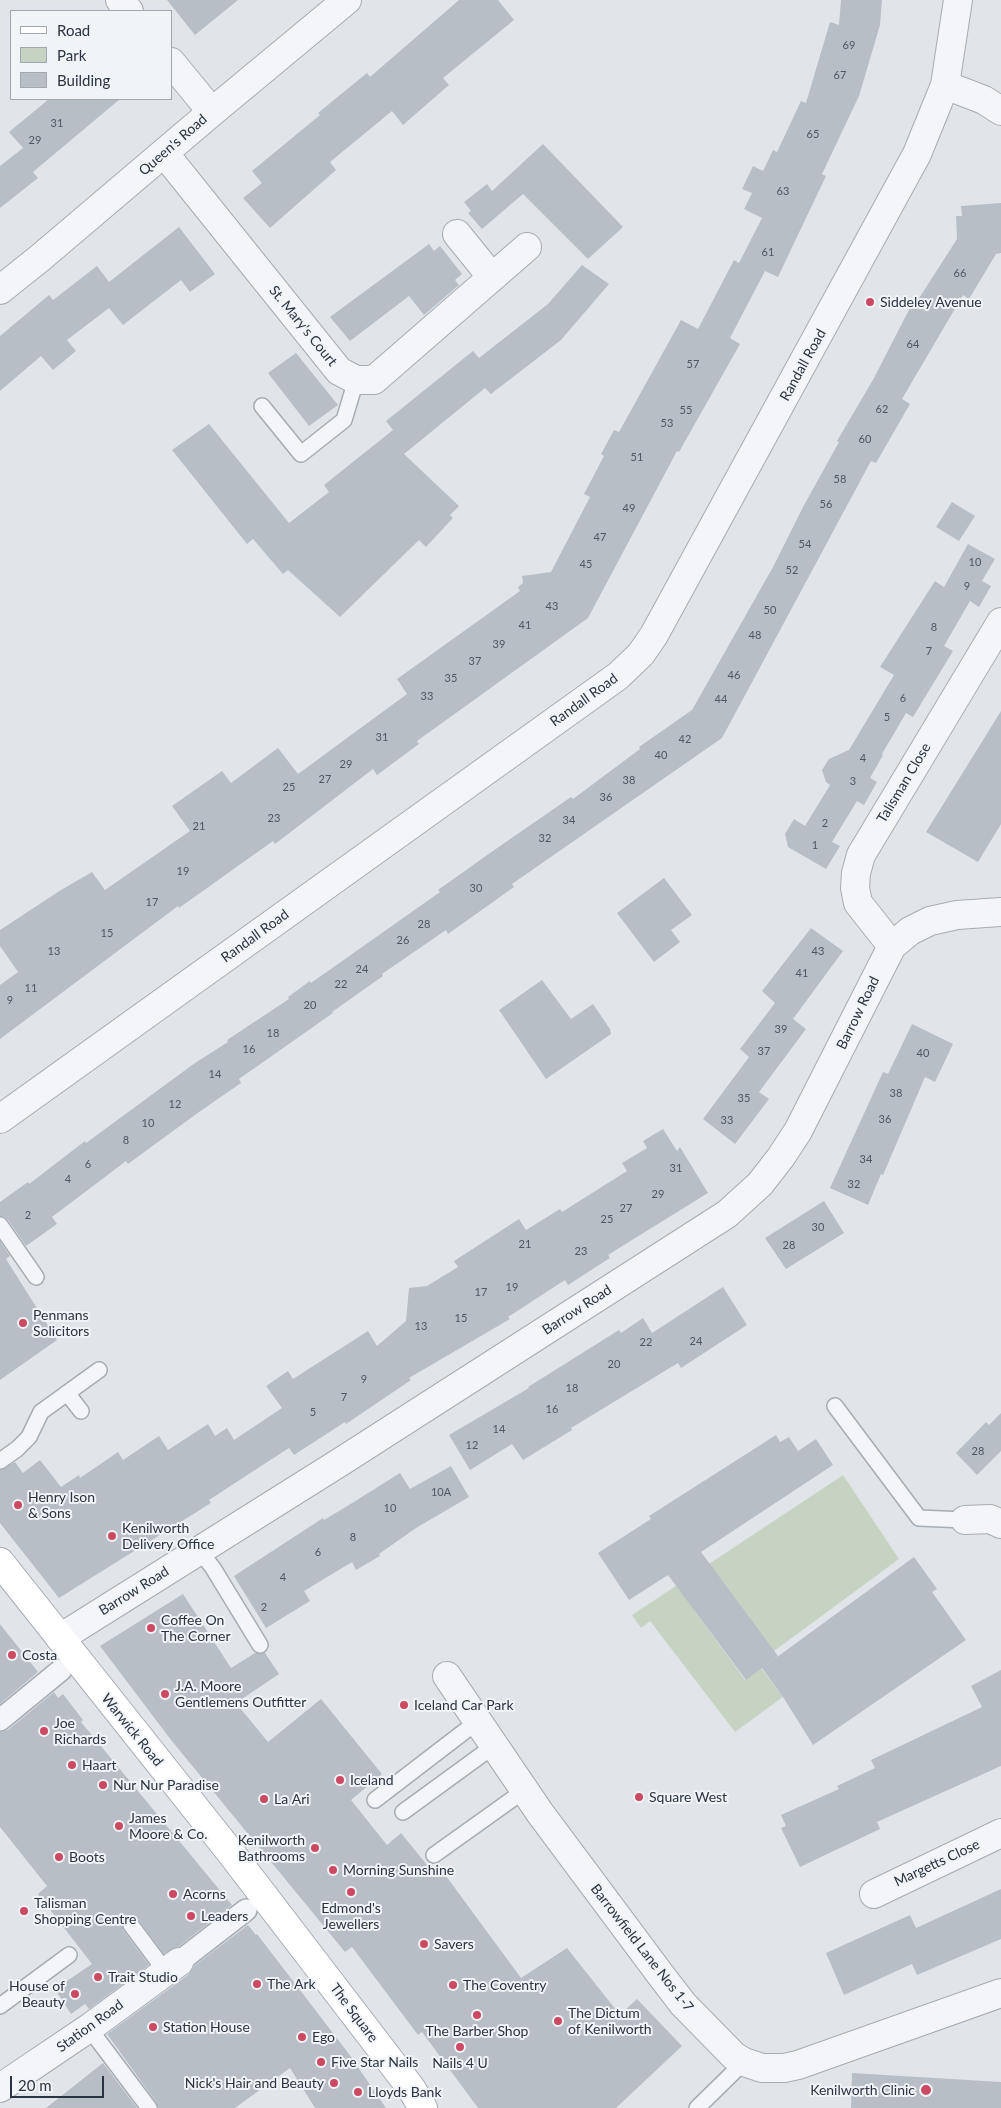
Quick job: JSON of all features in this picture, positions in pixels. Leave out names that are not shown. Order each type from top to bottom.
[{"type":"main road","name":"Warwick Road","points":[[0,1562],[60,1638],[255,1903]]},
{"type":"main road","name":"The Square","points":[[255,1903],[411,2088],[423,2108]]},
{"type":"street","points":[[120,0],[128,10]]},
{"type":"street","name":"Queen's Road","points":[[0,290],[347,0]]},
{"type":"street","name":"Randall Road","points":[[0,1119],[618,676],[641,654],[654,634],[917,154],[945,85],[958,0]]},
{"type":"street","points":[[172,63],[212,112]]},
{"type":"street","points":[[945,85],[984,100],[1001,112]]},
{"type":"street","name":"St. Mary's Court","points":[[164,153],[339,371],[356,380]]},
{"type":"street","points":[[457,234],[491,276]]},
{"type":"street","points":[[356,380],[374,380],[491,276],[527,247]]},
{"type":"street","name":"Talisman Close","points":[[892,946],[858,903],[855,888],[856,872],[861,855],[1001,622]]},
{"type":"street","name":"Barrow Road","points":[[60,1638],[342,1461],[727,1214],[760,1184],[798,1131],[892,946],[910,931],[930,921],[958,915],[1001,912]]},
{"type":"street","points":[[965,1520],[990,1519],[1001,1524]]},
{"type":"street","points":[[0,1720],[61,1670]]},
{"type":"street","name":"Barrowfield Lane Nos 1-7","points":[[447,1676],[559,1840],[683,2004],[734,2056],[744,2062],[762,2068],[798,2065],[1001,1993]]},
{"type":"street","name":"Margetts Close","points":[[874,1894],[1001,1833]]},
{"type":"street","points":[[172,1967],[255,1903]]},
{"type":"street","name":"Station Road","points":[[0,2088],[89,2028],[172,1967]]},
{"type":"lane","points":[[262,406],[301,454],[344,420],[356,380]]},
{"type":"lane","points":[[0,1225],[36,1277]]},
{"type":"lane","points":[[0,1461],[17,1449],[29,1437],[42,1412],[99,1370]]},
{"type":"lane","points":[[67,1393],[81,1411]]},
{"type":"lane","points":[[834,1406],[919,1518],[965,1520]]},
{"type":"lane","points":[[199,1550],[213,1568],[260,1645]]},
{"type":"lane","points":[[375,1800],[478,1721]]},
{"type":"lane","points":[[402,1812],[495,1745]]},
{"type":"lane","points":[[434,1855],[524,1790]]},
{"type":"lane","points":[[130,1925],[172,1967]]},
{"type":"lane","points":[[0,2006],[69,1955]]},
{"type":"lane","points":[[89,2028],[150,2108]]},
{"type":"lane","points":[[697,2108],[744,2062]]},
{"type":"green space","points":[[843,1475],[899,1559],[774,1651],[694,1610],[745,1680],[761,1668],[783,1697],[735,1732],[650,1621],[641,1628],[632,1615]]},
{"type":"building","points":[[167,0],[238,0],[195,35]]},
{"type":"building","points":[[459,0],[498,0],[514,20],[443,78],[449,85],[403,125],[392,111],[330,162],[336,170],[270,228],[243,198],[262,183],[252,171],[367,73],[370,77]]},
{"type":"building","points":[[841,0],[882,0],[880,25],[859,96],[822,174],[826,176],[778,277],[765,271],[730,338],[740,344],[679,452],[677,451],[588,618],[417,741],[419,744],[377,775],[373,769],[275,844],[273,841],[179,908],[178,906],[0,1039],[0,985],[18,972],[0,946],[0,930],[92,872],[105,890],[190,831],[172,806],[222,771],[231,783],[278,748],[298,774],[407,694],[397,679],[520,591],[518,587],[523,583],[522,576],[551,572],[590,497],[584,494],[604,456],[601,454],[614,430],[619,432],[681,320],[698,329],[734,260],[739,263],[762,218],[744,209],[752,193],[742,189],[753,166],[763,171],[773,150],[777,152],[801,101],[806,103],[830,22],[839,25]]},
{"type":"building","points":[[48,100],[119,100],[33,172],[38,178],[0,208],[0,166],[23,148],[9,132]]},
{"type":"building","points":[[543,144],[623,227],[588,259],[523,194],[482,229],[468,213],[471,211],[464,202],[487,184],[492,191]]},
{"type":"building","points":[[1001,203],[1001,253],[996,254],[969,299],[963,295],[902,399],[910,404],[876,463],[871,461],[722,738],[512,884],[514,887],[448,934],[446,930],[382,974],[383,976],[333,1013],[239,1079],[241,1083],[128,1164],[126,1161],[52,1217],[57,1224],[26,1246],[8,1220],[0,1216],[0,1202],[28,1182],[29,1184],[85,1141],[86,1143],[195,1063],[228,1042],[227,1040],[289,999],[288,997],[310,981],[311,983],[440,892],[438,890],[490,853],[571,797],[573,799],[640,749],[639,747],[692,710],[773,567],[839,442],[837,441],[874,378],[913,302],[916,303],[957,239],[956,216],[962,216],[961,206]]},
{"type":"building","points":[[179,227],[215,274],[190,292],[181,280],[123,325],[109,308],[67,340],[76,351],[53,370],[41,356],[0,391],[0,336],[49,295],[53,300],[97,266],[109,282]]},
{"type":"building","points":[[429,244],[434,251],[440,246],[462,274],[455,280],[459,285],[424,315],[409,296],[350,341],[330,317]]},
{"type":"building","points":[[582,265],[609,284],[561,340],[491,394],[485,388],[404,454],[459,506],[450,515],[453,518],[426,547],[419,540],[340,617],[288,570],[283,574],[253,539],[247,544],[172,450],[209,424],[289,523],[329,492],[324,485],[393,430],[386,421],[473,351],[479,358],[548,304]]},
{"type":"building","points":[[296,353],[338,405],[309,426],[268,373]]},
{"type":"building","points":[[952,502],[975,516],[959,541],[936,527]]},
{"type":"building","points":[[968,544],[995,559],[982,581],[991,586],[979,607],[970,601],[944,646],[953,651],[913,717],[906,713],[882,754],[870,778],[877,782],[864,805],[857,801],[832,842],[840,846],[826,869],[788,847],[785,834],[794,819],[805,826],[830,785],[826,782],[822,770],[829,759],[849,750],[894,675],[880,667],[935,581],[944,587]]},
{"type":"building","points":[[1001,711],[1001,824],[978,862],[926,832]]},
{"type":"building","points":[[664,878],[692,915],[671,930],[680,942],[654,962],[617,913]]},
{"type":"building","points":[[811,928],[843,951],[793,1019],[806,1029],[759,1092],[769,1099],[735,1144],[703,1119],[749,1057],[740,1049],[775,1003],[762,991]]},
{"type":"building","points":[[542,980],[571,1019],[593,1004],[610,1029],[611,1034],[546,1079],[499,1010]]},
{"type":"building","points":[[912,1024],[953,1044],[935,1082],[925,1077],[868,1205],[830,1188],[883,1072],[888,1074]]},
{"type":"building","points":[[663,1129],[677,1151],[680,1147],[708,1193],[608,1255],[610,1258],[568,1285],[565,1280],[508,1317],[510,1319],[409,1378],[411,1380],[346,1424],[345,1422],[294,1455],[289,1448],[209,1500],[211,1503],[59,1598],[0,1523],[0,1470],[15,1462],[23,1473],[40,1460],[61,1487],[79,1475],[80,1478],[118,1452],[123,1460],[159,1436],[168,1450],[208,1424],[215,1436],[227,1428],[234,1440],[282,1408],[266,1386],[288,1371],[293,1379],[368,1331],[377,1346],[406,1321],[409,1288],[427,1286],[458,1267],[454,1261],[519,1219],[526,1230],[560,1209],[562,1212],[627,1171],[622,1163],[647,1148],[643,1141]]},
{"type":"building","points":[[824,1201],[844,1233],[786,1269],[765,1238]]},
{"type":"building","points":[[0,1241],[10,1256],[6,1259],[57,1340],[0,1380]]},
{"type":"building","points":[[723,1287],[747,1325],[681,1368],[678,1363],[571,1428],[572,1430],[523,1460],[512,1444],[470,1470],[449,1435],[529,1388],[619,1330],[621,1333],[643,1318],[652,1333]]},
{"type":"building","points":[[1001,1413],[1001,1451],[977,1475],[956,1453],[986,1422],[989,1425]]},
{"type":"building","points":[[776,1435],[780,1442],[789,1437],[798,1451],[816,1439],[833,1465],[701,1552],[778,1656],[746,1680],[668,1575],[629,1600],[598,1553],[651,1519],[649,1516]]},
{"type":"building","points":[[451,1466],[469,1497],[416,1528],[379,1554],[380,1556],[356,1570],[352,1562],[304,1591],[310,1601],[266,1628],[234,1576],[323,1518],[324,1520],[400,1473],[410,1489]]},
{"type":"building","points":[[914,1557],[937,1589],[932,1592],[966,1640],[813,1745],[762,1668]]},
{"type":"building","points":[[183,1594],[231,1668],[255,1653],[265,1653],[279,1674],[236,1703],[268,1742],[321,1699],[382,1774],[351,1800],[387,1845],[401,1833],[431,1870],[438,1865],[521,1978],[567,1948],[620,2015],[637,1999],[682,2046],[616,2108],[478,2108],[422,2032],[418,2035],[352,1947],[345,1952],[171,1740],[100,1646]]},
{"type":"building","points":[[0,1624],[38,1672],[0,1704]]},
{"type":"building","points":[[1001,1670],[1001,1766],[877,1822],[880,1829],[800,1867],[781,1828],[786,1826],[781,1815],[839,1789],[837,1786],[875,1768],[871,1760],[982,1707],[971,1686]]},
{"type":"building","points":[[54,1692],[58,1698],[63,1694],[83,1720],[81,1722],[232,1905],[178,1947],[164,1954],[138,1919],[134,1916],[126,1917],[122,1922],[123,1930],[149,1965],[89,2009],[85,2004],[71,2014],[55,1989],[92,1964],[38,1894],[47,1886],[0,1827],[0,1732],[8,1730]]},
{"type":"building","points":[[1001,1889],[1001,1939],[917,1975],[912,1964],[844,1995],[826,1953],[910,1915],[916,1928]]},
{"type":"building","points":[[248,1925],[257,1934],[349,2054],[386,2108],[315,2108],[290,2068],[235,2108],[158,2108],[156,2102],[107,2034],[188,1975],[194,1966]]},
{"type":"building","points":[[103,2063],[137,2108],[46,2108]]},
{"type":"building","name":"Kenilworth Clinic","points":[[852,2073],[1001,2082],[1001,2108],[851,2108]]},
{"type":"place","name":"Siddeley Avenue","points":[[870,302]]},
{"type":"place","name":"Penmans Solicitors","points":[[23,1323]]},
{"type":"place","name":"Henry Ison & Sons","points":[[18,1505]]},
{"type":"place","name":"Kenilworth Delivery Office","points":[[112,1536]]},
{"type":"place","name":"Coffee On The Corner","points":[[151,1628]]},
{"type":"place","name":"Costa","points":[[12,1655]]},
{"type":"place","name":"J.A. Moore Gentlemens Outfitter","points":[[165,1694]]},
{"type":"place","name":"Iceland Car Park","points":[[404,1705]]},
{"type":"place","name":"Joe Richards","points":[[44,1731]]},
{"type":"place","name":"Haart","points":[[72,1765]]},
{"type":"place","name":"Iceland","points":[[340,1780]]},
{"type":"place","name":"Nur Nur Paradise","points":[[103,1785]]},
{"type":"place","name":"Square West","points":[[639,1797]]},
{"type":"place","name":"La Ari","points":[[264,1799]]},
{"type":"place","name":"James Moore & Co.","points":[[119,1826]]},
{"type":"place","name":"Kenilworth Bathrooms","points":[[315,1848]]},
{"type":"place","name":"Boots","points":[[59,1857]]},
{"type":"place","name":"Morning Sunshine","points":[[333,1870]]},
{"type":"place","name":"Edmond's Jewellers","points":[[351,1892]]},
{"type":"place","name":"Acorns","points":[[173,1894]]},
{"type":"place","name":"Talisman Shopping Centre","points":[[24,1911]]},
{"type":"place","name":"Leaders","points":[[191,1916]]},
{"type":"place","name":"Savers","points":[[424,1944]]},
{"type":"place","name":"Trait Studio","points":[[98,1977]]},
{"type":"place","name":"The Ark","points":[[257,1984]]},
{"type":"place","name":"The Coventry","points":[[453,1985]]},
{"type":"place","name":"House of Beauty","points":[[75,1994]]},
{"type":"place","name":"The Barber Shop","points":[[477,2015]]},
{"type":"place","name":"The Dictum of Kenilworth","points":[[558,2021]]},
{"type":"place","name":"Station House","points":[[153,2027]]},
{"type":"place","name":"Ego","points":[[302,2037]]},
{"type":"place","name":"Nails 4 U","points":[[460,2047]]},
{"type":"place","name":"Five Star Nails","points":[[321,2062]]},
{"type":"place","name":"Nick's Hair and Beauty","points":[[334,2083]]},
{"type":"place","name":"Kenilworth Clinic","points":[[926,2090]]},
{"type":"place","name":"Lloyds Bank","points":[[358,2092]]}]
